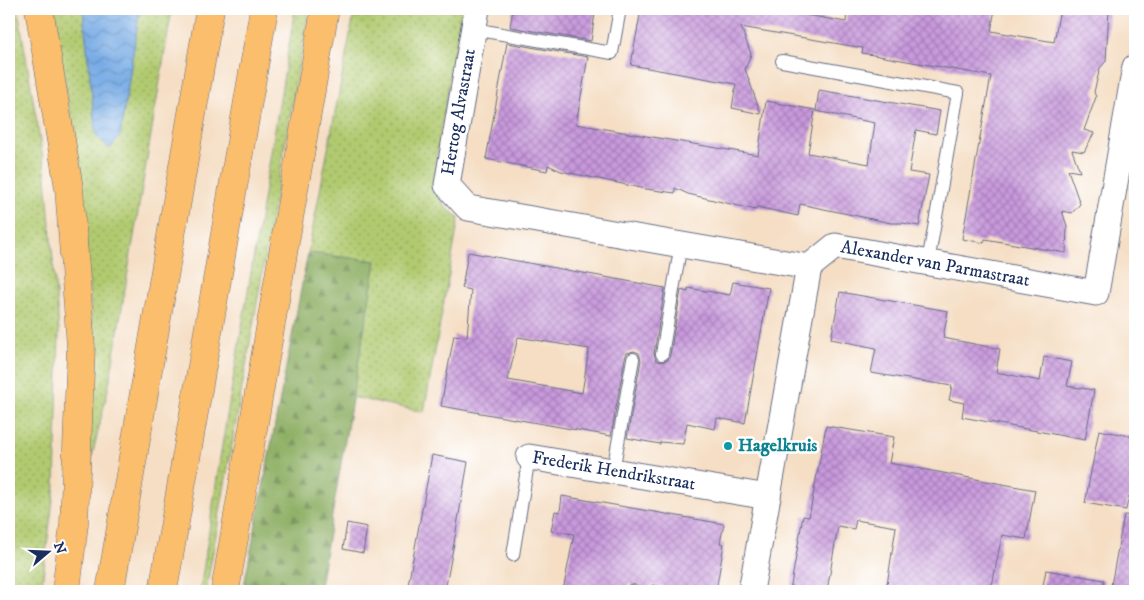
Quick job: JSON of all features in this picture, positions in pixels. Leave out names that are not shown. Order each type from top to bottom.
[{"type":"highway","points":[[39,9],[69,188],[81,347],[74,524],[66,591]]},
{"type":"highway","points":[[110,591],[210,9]]},
{"type":"highway","points":[[163,591],[264,9]]},
{"type":"highway","points":[[225,591],[325,9]]},
{"type":"street","name":"Hertog Alvastraat","points":[[475,19],[447,185],[468,208],[681,244]]},
{"type":"street","name":"Alexander van Parmastraat","points":[[809,267],[835,246],[1096,293],[1135,67]]},
{"type":"street","points":[[681,244],[809,267],[751,591]]},
{"type":"street","name":"Frederik Hendrikstraat","points":[[529,457],[768,497]]},
{"type":"lane","points":[[475,19],[612,53],[620,9]]},
{"type":"lane","points":[[782,61],[958,93],[928,262]]},
{"type":"lane","points":[[662,354],[681,244]]},
{"type":"lane","points":[[612,471],[633,359]]},
{"type":"lane","name":"Frederik Hendrikstraat","points":[[512,555],[529,457]]},
{"type":"green space","points":[[9,9],[18,9],[46,177],[59,331],[55,485],[41,591],[9,591]]},
{"type":"green space","points":[[53,9],[83,9],[96,135],[120,136],[140,9],[172,9],[109,385],[87,477],[94,361],[83,198]]},
{"type":"green space","points":[[295,9],[309,9],[206,591],[200,591],[220,458]]},
{"type":"green space","points":[[355,9],[462,9],[436,159],[435,187],[445,207],[459,218],[424,412],[352,397],[376,261],[308,253]]},
{"type":"green space","points":[[308,253],[376,261],[319,591],[243,591]]},
{"type":"water","points":[[83,9],[140,9],[120,136],[110,149],[96,135]]},
{"type":"building","points":[[513,9],[569,9],[595,13],[591,41],[510,27]]},
{"type":"building","points":[[641,9],[773,9],[846,22],[847,9],[995,9],[991,31],[1054,42],[1060,9],[1109,9],[1106,61],[1100,68],[1094,92],[1096,97],[1084,130],[1094,133],[1084,152],[1072,150],[1080,172],[1068,170],[1080,204],[1072,213],[1062,211],[1067,226],[1066,253],[985,239],[984,243],[962,239],[991,76],[862,53],[863,48],[741,27],[751,54],[745,69],[761,114],[732,108],[736,84],[631,65]]},
{"type":"building","points":[[507,43],[588,57],[576,124],[758,155],[766,101],[815,110],[808,153],[869,164],[875,123],[816,111],[819,90],[940,111],[936,134],[916,130],[909,172],[929,175],[919,226],[891,223],[800,204],[798,216],[757,207],[756,210],[688,194],[675,188],[675,193],[646,189],[561,171],[548,165],[547,171],[486,159]]},
{"type":"building","points":[[468,252],[665,288],[654,353],[656,360],[661,362],[668,360],[670,355],[681,290],[688,292],[688,288],[730,295],[733,282],[769,288],[745,423],[717,418],[715,429],[687,423],[683,444],[660,442],[660,444],[627,438],[641,360],[639,353],[634,351],[627,353],[625,358],[611,436],[441,406],[454,335],[467,337],[471,290],[462,288]],"holes":[[[518,337],[589,349],[582,393],[508,380]]]},
{"type":"building","points":[[840,292],[948,311],[943,338],[1000,349],[996,372],[1040,381],[1044,357],[1072,362],[1067,386],[1094,390],[1085,440],[962,417],[964,403],[949,400],[952,386],[871,373],[876,348],[831,339]]},
{"type":"building","points":[[826,426],[894,437],[889,463],[1035,490],[1026,539],[1002,535],[992,586],[986,584],[985,591],[886,591],[896,527],[856,520],[854,529],[838,526],[827,591],[790,591],[803,516],[809,517]]},
{"type":"building","points":[[1099,430],[1135,437],[1135,497],[1129,496],[1126,510],[1085,503]]},
{"type":"building","points":[[432,455],[468,462],[454,543],[445,591],[407,591]]},
{"type":"building","points":[[562,496],[724,524],[720,543],[724,544],[716,591],[686,591],[652,585],[651,588],[629,584],[628,591],[563,591],[574,534],[551,531],[555,511],[560,512]]},
{"type":"building","points":[[1124,515],[1135,516],[1135,591],[1110,591]]},
{"type":"building","points":[[347,523],[367,527],[363,553],[343,549]]},
{"type":"building","points":[[1046,570],[1104,580],[1103,591],[1042,591]]},
{"type":"place","name":"Hagelkruis","points":[[728,446]]}]
